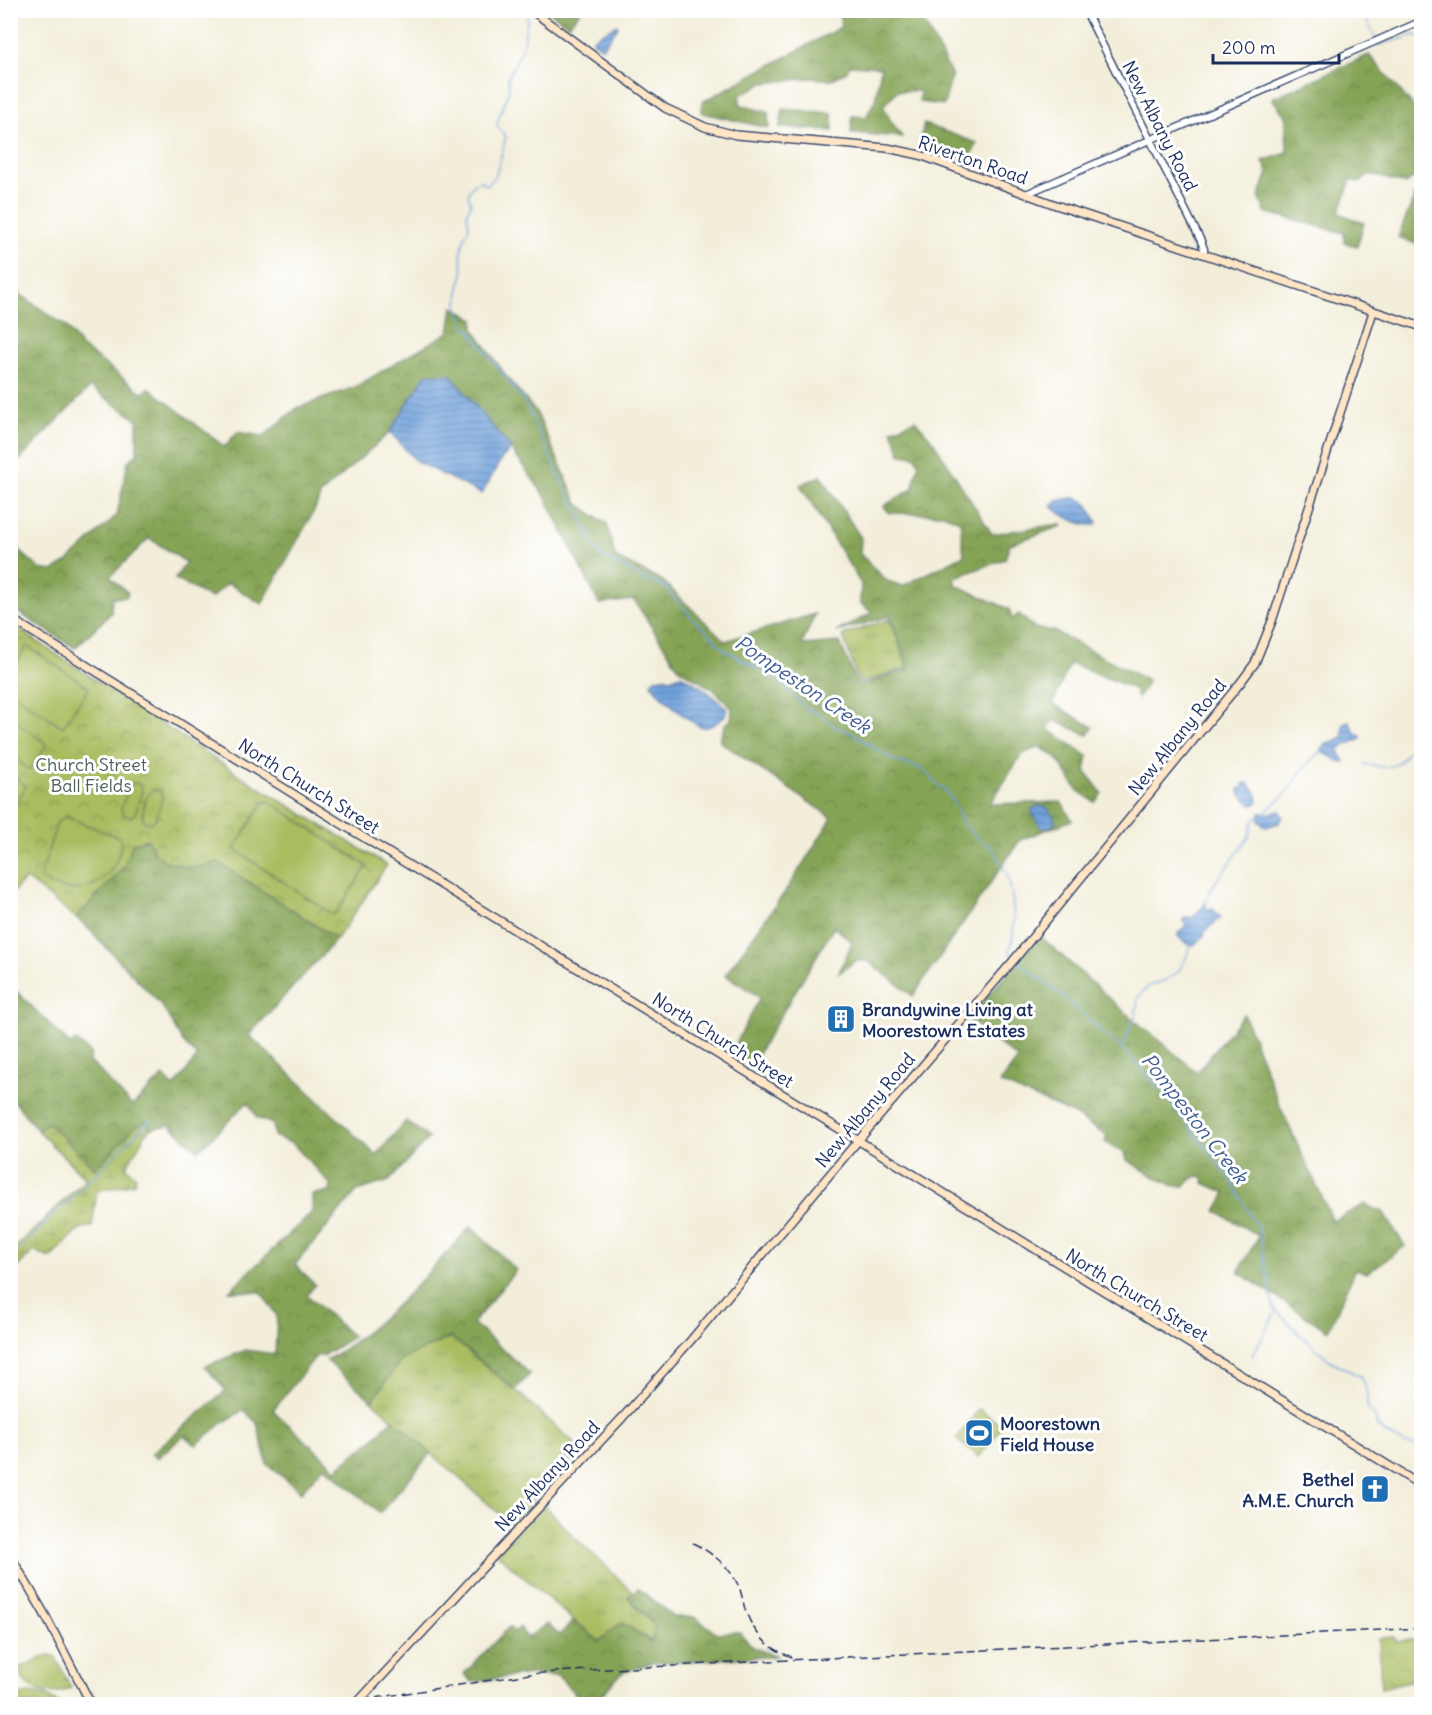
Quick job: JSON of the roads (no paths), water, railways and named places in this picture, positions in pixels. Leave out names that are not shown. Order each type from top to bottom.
[{"type":"main road","name":"Riverton Road","points":[[531,10],[657,103],[705,127],[736,135],[887,148],[920,155],[1204,255],[1422,327]]},
{"type":"main road","name":"New Albany Road","points":[[356,1704],[623,1417],[698,1332],[1013,961],[1255,663],[1274,615],[1372,312]]},
{"type":"main road","name":"North Church Street","points":[[10,618],[1422,1486]]},
{"type":"main road","points":[[10,1555],[44,1613],[91,1704]]},
{"type":"street","name":"New Albany Road","points":[[1085,10],[1201,241],[1204,255]]},
{"type":"street","points":[[1026,194],[1422,21]]},
{"type":"water","points":[[617,25],[618,27],[603,47],[593,41],[595,37]]},
{"type":"water","points":[[426,374],[452,375],[511,449],[502,458],[482,494],[417,462],[390,432]]},
{"type":"water","points":[[1072,498],[1082,500],[1088,506],[1097,522],[1095,525],[1072,520],[1051,506],[1056,501]]},
{"type":"water","points":[[680,675],[711,694],[722,704],[727,709],[724,717],[709,727],[698,725],[675,708],[651,683],[656,678],[670,679]]},
{"type":"water","points":[[1349,721],[1355,733],[1361,735],[1361,738],[1338,749],[1345,762],[1341,762],[1322,752],[1322,748],[1343,737],[1343,723]]},
{"type":"water","points":[[1244,783],[1249,784],[1256,793],[1258,799],[1256,804],[1251,805],[1239,793]]},
{"type":"water","points":[[1040,806],[1048,809],[1055,823],[1041,827],[1032,809]]},
{"type":"water","points":[[1278,810],[1283,817],[1279,823],[1266,827],[1259,821],[1260,813],[1268,814]]},
{"type":"water","points":[[1206,903],[1206,908],[1213,909],[1221,918],[1206,930],[1203,937],[1193,946],[1184,942],[1178,933],[1186,926],[1183,919],[1192,918]]},
{"type":"waterway","points":[[1361,10],[1375,37]]},
{"type":"waterway","name":"Pompeston Creek","points":[[528,15],[522,50],[508,77],[509,90],[497,123],[506,137],[496,175],[488,185],[480,181],[473,184],[468,194],[471,203],[467,213],[469,227],[461,251],[463,274],[459,287],[458,308],[463,322],[526,404],[560,478],[600,555],[644,579],[664,586],[692,618],[725,650],[775,678],[806,708],[822,716],[835,727],[852,733],[893,760],[926,772],[946,791],[963,823],[975,836],[992,848],[1008,877],[1014,919],[1009,951],[1013,957]]},
{"type":"waterway","points":[[1377,44],[1414,35],[1422,38]]},
{"type":"waterway","points":[[1364,764],[1382,767],[1394,765],[1412,747],[1422,731]]},
{"type":"waterway","points":[[1265,814],[1282,798],[1311,760],[1324,751]]},
{"type":"waterway","points":[[1255,819],[1261,817]]},
{"type":"waterway","points":[[1205,903],[1211,889],[1249,837],[1253,821]]},
{"type":"waterway","points":[[1122,1049],[1136,1015],[1138,997],[1149,986],[1168,979],[1178,972],[1190,945]]},
{"type":"waterway","name":"Pompeston Creek","points":[[1017,961],[1066,999],[1134,1060],[1156,1085],[1228,1176],[1259,1230],[1273,1307],[1299,1334],[1331,1361],[1361,1377],[1367,1393],[1367,1408],[1375,1416],[1377,1426],[1382,1431],[1405,1444],[1422,1446]]},
{"type":"waterway","points":[[10,1260],[150,1120]]},
{"type":"waterway","points":[[1252,1356],[1276,1312]]},
{"type":"railway","points":[[693,1543],[726,1566],[739,1587],[748,1618],[762,1639],[776,1650],[792,1657]]},
{"type":"railway","points":[[336,1704],[530,1674],[570,1671],[1422,1628]]},
{"type":"place","name":"Brandywine Living at Moorestown Estates","points":[[841,1019]]},
{"type":"place","name":"Moorestown Field House","points":[[979,1433]]},
{"type":"place","name":"Bethel A.M.E. Church","points":[[1375,1489]]},
{"type":"park label","name":"Church Street Ball Fields","points":[[91,774]]}]
